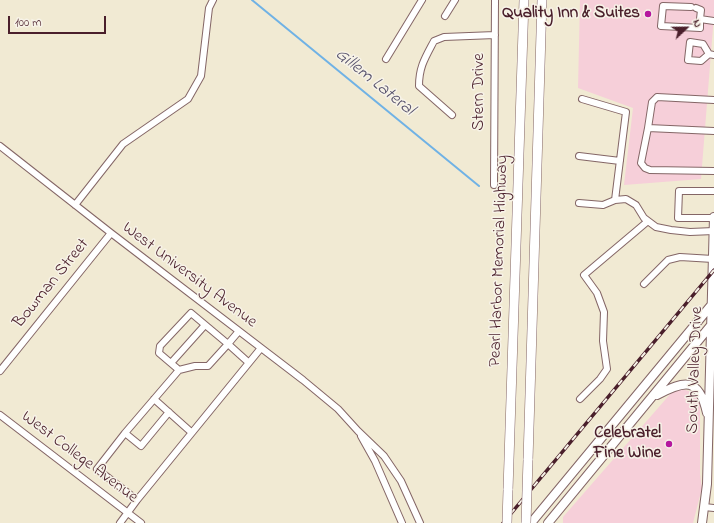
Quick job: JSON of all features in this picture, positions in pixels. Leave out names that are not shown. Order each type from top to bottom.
[{"type":"highway","name":"Pearl Harbor Memorial Highway","points":[[507,523],[524,0]]},
{"type":"highway","name":"Pearl Harbor Memorial Highway","points":[[526,523],[542,0]]},
{"type":"main road","name":"South Valley Drive","points":[[702,523],[707,484],[713,323],[714,218]]},
{"type":"main road","points":[[531,523],[713,303]]},
{"type":"main road","points":[[548,523],[653,398],[713,323]]},
{"type":"main road","points":[[653,398],[679,384],[692,386],[701,394],[709,425]]},
{"type":"street","points":[[75,205],[123,144],[188,99],[201,76],[209,8],[213,0]]},
{"type":"street","points":[[386,59],[422,0]]},
{"type":"street","points":[[445,16],[455,0]]},
{"type":"street","name":"Stern Drive","points":[[494,185],[495,0]]},
{"type":"street","points":[[663,6],[694,8],[700,10],[700,19],[700,28],[661,26],[663,6]]},
{"type":"street","points":[[700,19],[714,21]]},
{"type":"street","points":[[452,115],[419,86],[419,72],[428,52],[434,41],[444,37],[495,35]]},
{"type":"street","points":[[714,100],[657,97],[652,102],[641,163],[645,168],[658,171],[714,171]]},
{"type":"street","points":[[582,99],[626,112],[614,200]]},
{"type":"street","points":[[648,128],[714,130]]},
{"type":"street","name":"West University Avenue","points":[[0,146],[110,233],[303,380],[338,409],[384,456],[401,481],[420,523]]},
{"type":"street","points":[[579,156],[620,161]]},
{"type":"street","points":[[714,191],[679,191],[678,218],[714,218]]},
{"type":"street","points":[[579,203],[603,205],[614,200],[626,199],[636,205],[644,218],[656,227],[690,232],[714,231]]},
{"type":"street","points":[[580,399],[600,379],[607,369],[603,341],[604,312],[597,293],[584,275],[648,221]]},
{"type":"street","name":"Bowman Street","points":[[0,370],[110,233]]},
{"type":"street","points":[[644,284],[668,260],[680,257],[713,259]]},
{"type":"street","points":[[180,370],[159,353],[160,346],[191,314],[248,362]]},
{"type":"street","points":[[171,363],[205,325]]},
{"type":"street","points":[[137,500],[97,469],[125,433],[180,370],[195,366],[208,366],[240,331]]},
{"type":"street","points":[[120,523],[191,432],[261,348]]},
{"type":"street","points":[[154,399],[191,432]]},
{"type":"street","points":[[125,433],[140,446],[169,412]]},
{"type":"street","name":"West College Avenue","points":[[0,415],[141,523]]},
{"type":"street","name":"West University Avenue","points":[[358,431],[375,461],[402,523]]},
{"type":"street","points":[[704,507],[714,508]]},
{"type":"shaded area","points":[[580,0],[714,0],[701,179],[624,185],[633,108],[578,88]]},
{"type":"shaded area","points":[[682,389],[692,392],[700,398],[700,474],[702,488],[693,523],[563,523],[563,517],[672,392]]},
{"type":"waterway","name":"Gillem Lateral","points":[[252,0],[479,186]]},
{"type":"railway","points":[[503,523],[714,270]]},
{"type":"place","name":"Quality Inn & Suites","points":[[648,14]]},
{"type":"place","name":"Celebrate! Fine Wine","points":[[669,444]]}]
